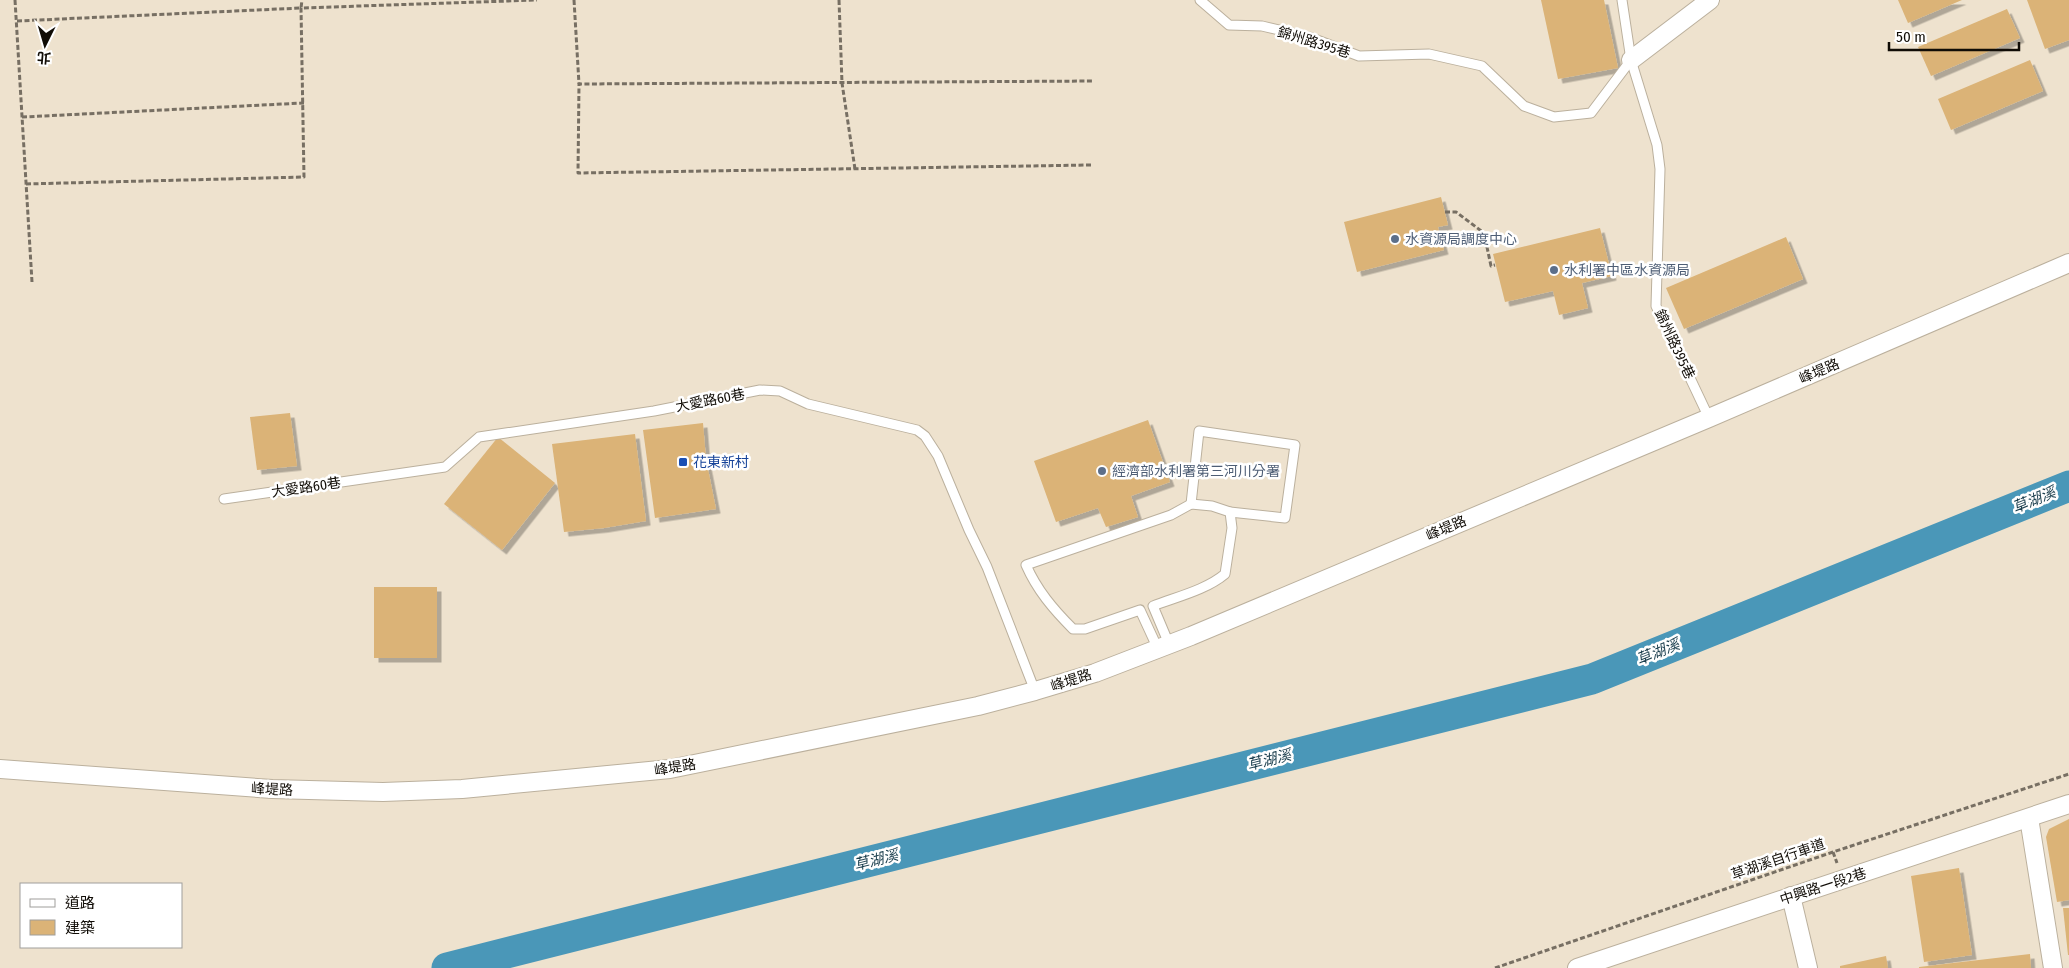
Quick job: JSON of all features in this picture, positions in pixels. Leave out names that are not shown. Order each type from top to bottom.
[{"type":"street","name":"錦州路395巷","points":[[1631,60],[1710,0]]},
{"type":"street","name":"峰堤路","points":[[0,769],[272,789],[383,792],[462,789],[670,769],[978,706],[1095,673],[1163,646],[1709,418],[2069,263]]},
{"type":"street","name":"中興路一段2巷","points":[[1577,968],[2069,804]]},
{"type":"street","points":[[2029,818],[2053,968]]},
{"type":"street","points":[[1791,896],[1808,968]]},
{"type":"lane","name":"錦州路395巷","points":[[1200,0],[1229,25],[1262,26],[1299,35],[1359,56],[1429,54],[1482,66],[1524,106],[1554,117],[1591,113],[1631,60]]},
{"type":"lane","name":"錦州路395巷","points":[[1622,0],[1631,60],[1657,145],[1660,169],[1656,306],[1709,418]]},
{"type":"lane","name":"大愛路60巷","points":[[224,499],[444,467],[479,437],[654,411],[760,390],[780,391],[808,404],[917,430],[925,436],[938,456],[969,530],[987,567],[1035,691]]},
{"type":"lane","points":[[1163,646],[1140,610],[1085,629],[1073,629],[1047,601],[1035,584],[1026,564],[1171,515],[1191,504],[1212,506],[1230,512],[1285,518],[1295,445],[1199,431],[1191,504]]},
{"type":"lane","points":[[1163,646],[1152,606],[1201,588],[1218,580],[1225,574],[1232,528],[1230,512]]},
{"type":"path","points":[[15,0],[32,282]]},
{"type":"path","points":[[26,184],[304,177],[302,0]]},
{"type":"path","points":[[17,21],[537,0]]},
{"type":"path","points":[[574,0],[579,84],[578,173],[1091,165]]},
{"type":"path","points":[[839,0],[842,83],[855,169]]},
{"type":"path","points":[[579,84],[1094,81]]},
{"type":"path","points":[[22,117],[304,103]]},
{"type":"path","points":[[1445,212],[1456,212],[1484,233],[1491,266],[1495,265]]},
{"type":"path","name":"草湖溪自行車道","points":[[1496,968],[1833,852],[2069,774]]},
{"type":"building","points":[[1541,0],[1604,0],[1618,68],[1558,79]]},
{"type":"building","points":[[1898,0],[1962,0],[1908,23]]},
{"type":"building","points":[[2027,0],[2069,0],[2069,40],[2045,49]]},
{"type":"building","points":[[2007,9],[2020,38],[1931,76],[1918,47]]},
{"type":"building","points":[[2030,60],[2043,91],[1951,130],[1938,99]]},
{"type":"building","name":"水資源局調度中心","points":[[1441,197],[1448,225],[1438,227],[1444,250],[1357,272],[1344,222]]},
{"type":"building","name":"水利署中區水資源局","points":[[1600,228],[1612,276],[1582,283],[1588,308],[1559,315],[1553,291],[1505,302],[1493,254]]},
{"type":"building","points":[[1786,237],[1803,279],[1684,329],[1666,288]]},
{"type":"building","points":[[290,413],[297,466],[257,470],[250,417]]},
{"type":"building","name":"經濟部水利署第三河川分署","points":[[1148,420],[1170,482],[1131,496],[1138,517],[1106,527],[1098,508],[1056,522],[1034,461]]},
{"type":"building","points":[[703,423],[706,459],[716,509],[655,518],[643,430]]},
{"type":"building","points":[[635,434],[646,521],[564,532],[552,444]]},
{"type":"building","points":[[498,437],[555,483],[502,550],[444,504]]},
{"type":"building","points":[[374,587],[437,587],[437,658],[374,658]]},
{"type":"building","points":[[2069,819],[2069,900],[2057,902],[2046,837],[2049,829]]},
{"type":"building","points":[[1959,868],[1972,955],[1924,962],[1911,876]]},
{"type":"building","points":[[2063,908],[2069,908],[2069,955],[2068,955]]},
{"type":"building","points":[[2030,954],[2031,968],[1919,968],[1919,967]]},
{"type":"building","points":[[1886,956],[1888,968],[1840,968],[1840,966]]},
{"type":"waterway","name":"草湖溪","points":[[447,968],[1592,679],[2069,486]]},
{"type":"place","name":"水資源局調度中心","points":[[1395,239]]},
{"type":"place","name":"水利署中區水資源局","points":[[1554,270]]},
{"type":"place","name":"花東新村","points":[[683,462]]},
{"type":"place","name":"經濟部水利署第三河川分署","points":[[1102,471]]}]
